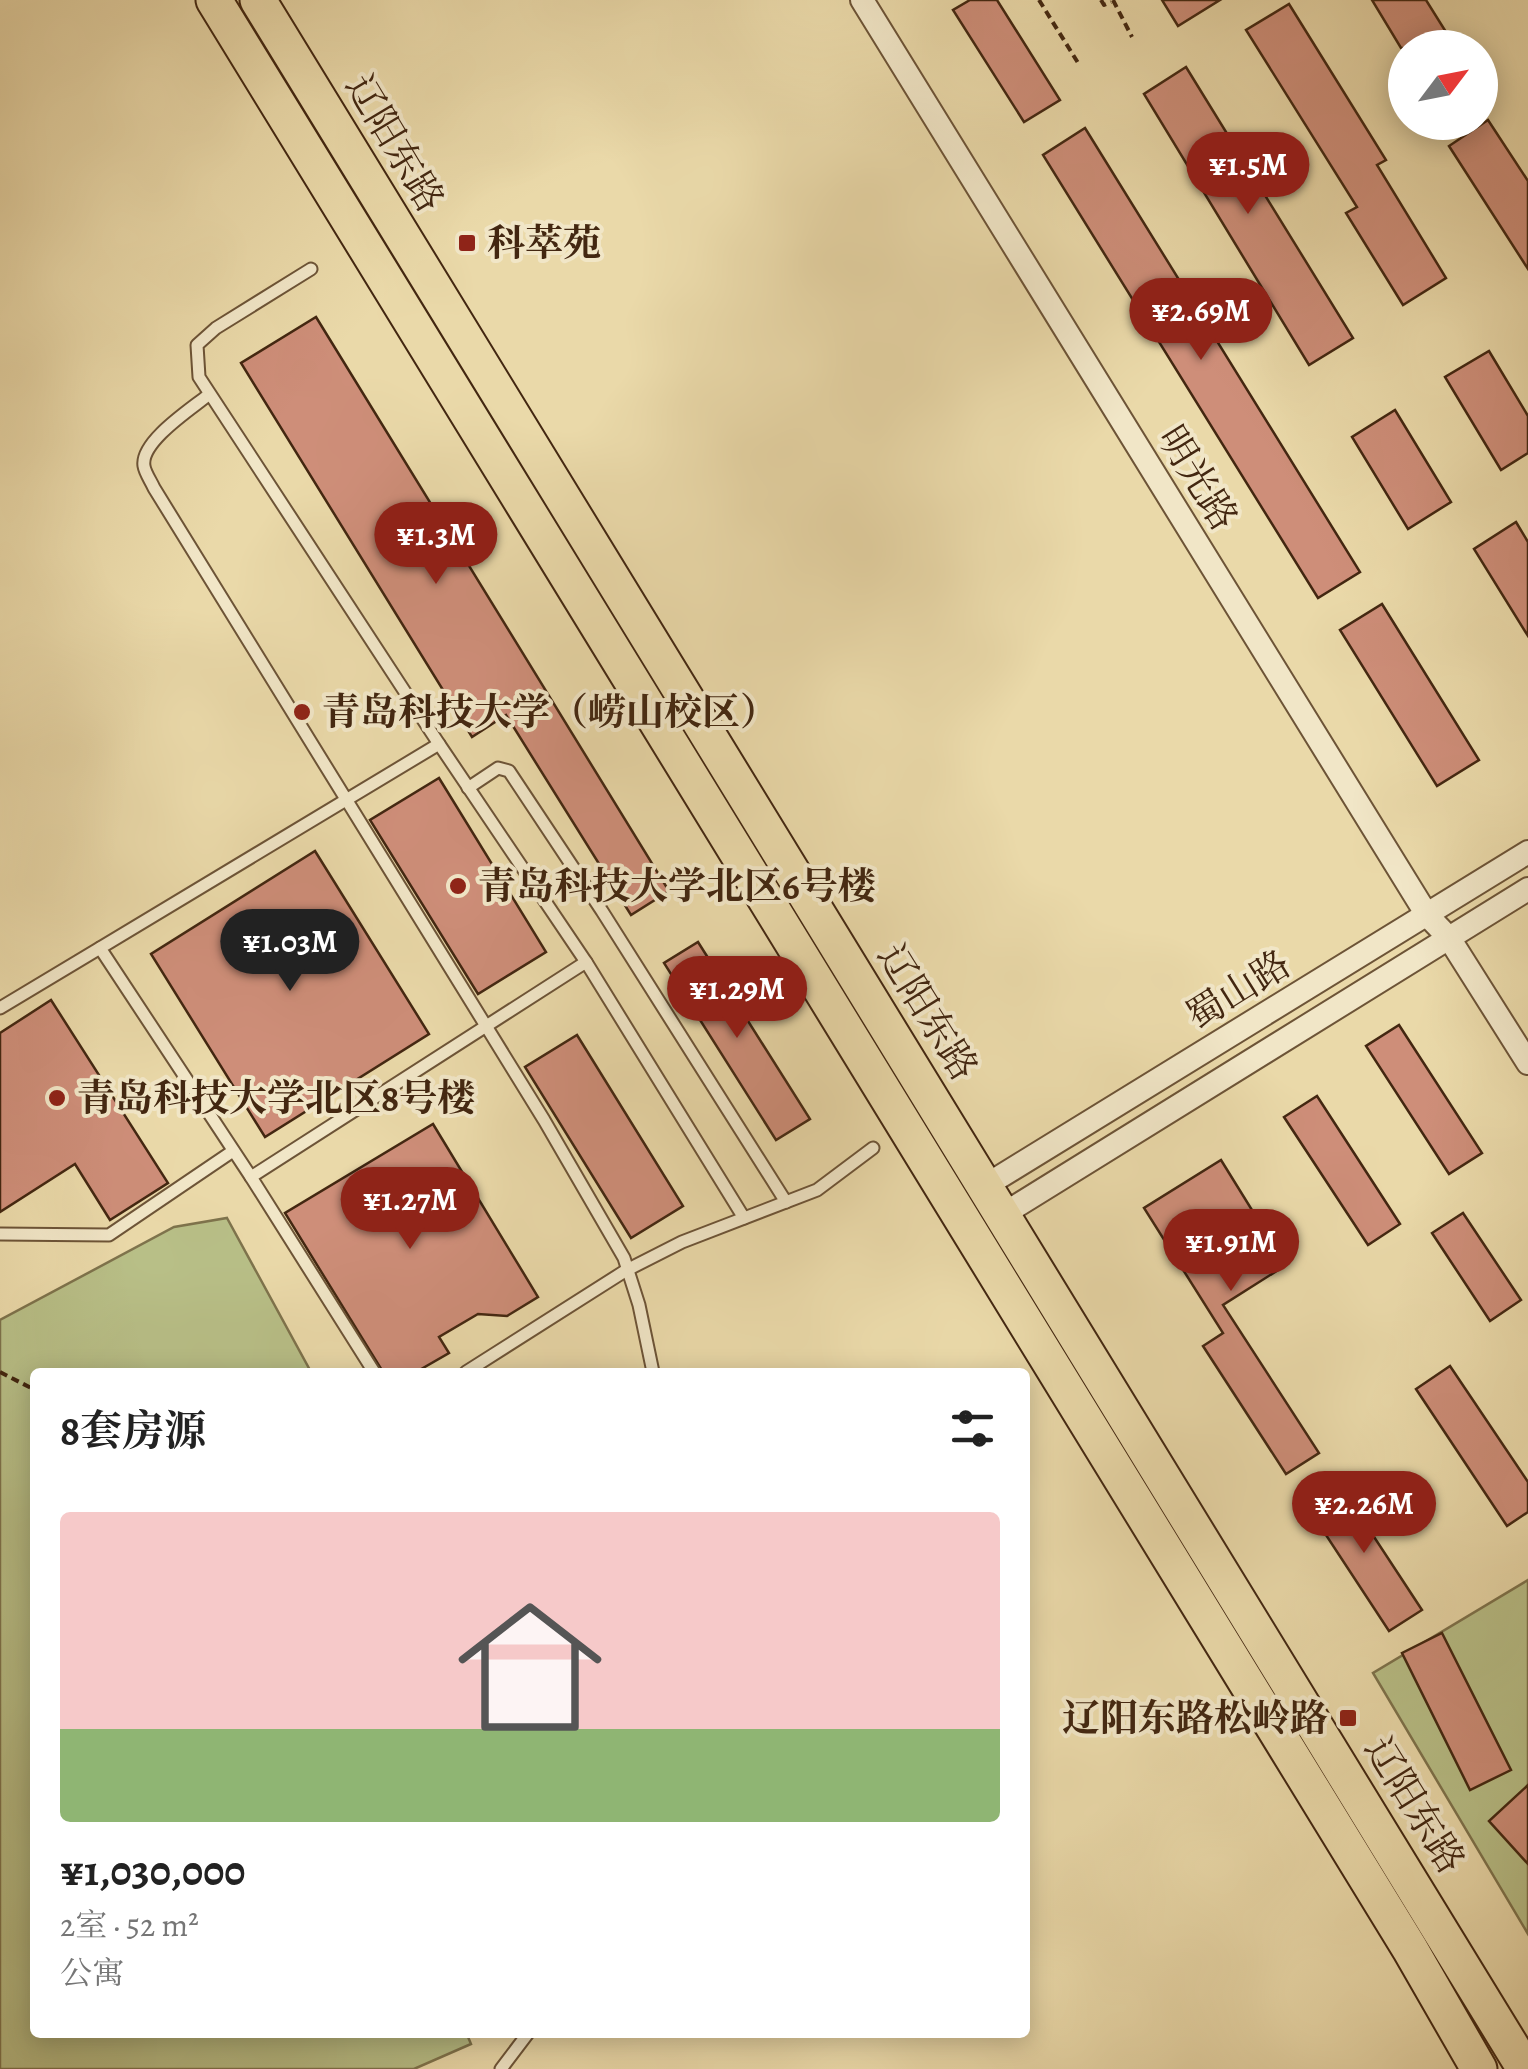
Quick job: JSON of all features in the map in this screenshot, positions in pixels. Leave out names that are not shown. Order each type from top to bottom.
[{"type":"main road","points":[[214,0],[1480,2069]]},
{"type":"main road","name":"辽阳东路","points":[[258,0],[1525,2069]]},
{"type":"street","name":"明光路","points":[[862,0],[1433,911]]},
{"type":"street","name":"明光路","points":[[880,0],[1528,1063]]},
{"type":"street","name":"蜀山路","points":[[994,1201],[1528,852]]},
{"type":"street","name":"蜀山路","points":[[994,1201],[1528,889]]},
{"type":"lane","points":[[311,269],[216,328],[197,345],[199,378],[207,396],[586,962],[744,1218]]},
{"type":"lane","points":[[207,396],[155,438],[143,464],[154,488],[624,1258],[625,1272],[639,1306],[651,1368]]},
{"type":"lane","points":[[0,1008],[438,744]]},
{"type":"lane","points":[[468,788],[498,768],[509,770],[786,1202]]},
{"type":"lane","points":[[100,948],[371,1368]]},
{"type":"lane","points":[[251,1177],[586,962]]},
{"type":"lane","points":[[472,1368],[625,1272],[682,1242],[816,1190],[872,1148]]},
{"type":"lane","points":[[0,1234],[109,1234],[233,1152]]},
{"type":"lane","points":[[500,2069],[524,2038]]},
{"type":"path","points":[[1039,0],[1080,66]]},
{"type":"path","points":[[1101,0],[1104,6],[1112,1],[1132,37]]},
{"type":"path","points":[[0,1372],[30,1387]]},
{"type":"green space","points":[[227,1218],[309,1368],[30,1368],[30,2038],[468,2038],[471,2044],[414,2069],[0,2069],[0,1320],[174,1227]]},
{"type":"green space","points":[[1528,1580],[1528,1934],[1373,1673]]},
{"type":"building","points":[[970,0],[997,0],[1060,100],[1024,122],[953,10]]},
{"type":"building","points":[[1162,0],[1220,0],[1178,26]]},
{"type":"building","points":[[1372,0],[1426,0],[1445,30],[1390,30]]},
{"type":"building","points":[[1289,4],[1386,160],[1377,165],[1446,278],[1403,305],[1346,213],[1357,207],[1246,30]]},
{"type":"building","points":[[1186,67],[1353,338],[1309,365],[1144,94]]},
{"type":"building","points":[[1085,128],[1360,572],[1318,598],[1043,155]]},
{"type":"building","points":[[1498,135],[1528,181],[1528,269],[1449,146],[1458,140],[1498,140]]},
{"type":"building","points":[[316,317],[669,891],[631,915],[506,715],[472,737],[241,363]]},
{"type":"building","points":[[1489,351],[1528,416],[1528,453],[1501,470],[1445,377]]},
{"type":"building","points":[[1395,410],[1451,502],[1408,529],[1352,437]]},
{"type":"building","points":[[1516,522],[1528,542],[1528,636],[1474,549]]},
{"type":"building","points":[[1382,604],[1479,760],[1437,786],[1340,630]]},
{"type":"building","name":"青岛科技大学北区6号楼","points":[[439,778],[546,952],[478,994],[370,820]]},
{"type":"building","points":[[315,851],[429,1034],[265,1137],[151,954]]},
{"type":"building","points":[[698,942],[810,1119],[776,1140],[664,963]]},
{"type":"building","name":"青岛科技大学北区8号楼","points":[[51,1000],[168,1183],[110,1220],[75,1164],[0,1212],[0,1033]]},
{"type":"building","points":[[1399,1025],[1482,1153],[1449,1174],[1366,1046]]},
{"type":"building","points":[[577,1035],[683,1206],[631,1238],[525,1067]]},
{"type":"building","points":[[1317,1096],[1400,1224],[1368,1245],[1284,1117]]},
{"type":"building","points":[[433,1124],[538,1297],[507,1316],[478,1314],[439,1337],[449,1353],[423,1368],[381,1368],[285,1213]]},
{"type":"building","points":[[1221,1160],[1286,1265],[1223,1305],[1319,1453],[1286,1474],[1203,1346],[1223,1333],[1144,1208]]},
{"type":"building","points":[[1463,1213],[1521,1300],[1490,1321],[1432,1233]]},
{"type":"building","points":[[1450,1366],[1528,1482],[1528,1512],[1507,1526],[1416,1389]]},
{"type":"building","points":[[1338,1482],[1422,1610],[1389,1631],[1305,1503]]},
{"type":"building","points":[[1442,1633],[1511,1770],[1470,1790],[1402,1653]]},
{"type":"building","points":[[1528,1785],[1528,1864],[1489,1821]]},
{"type":"place","name":"科萃苑","points":[[467,243]]},
{"type":"place","name":"青岛科技大学（崂山校区）","points":[[302,712]]},
{"type":"place","name":"青岛科技大学北区6号楼","points":[[458,886]]},
{"type":"place","name":"青岛科技大学北区8号楼","points":[[57,1098]]},
{"type":"place","name":"辽阳东路松岭路","points":[[1348,1718]]}]
